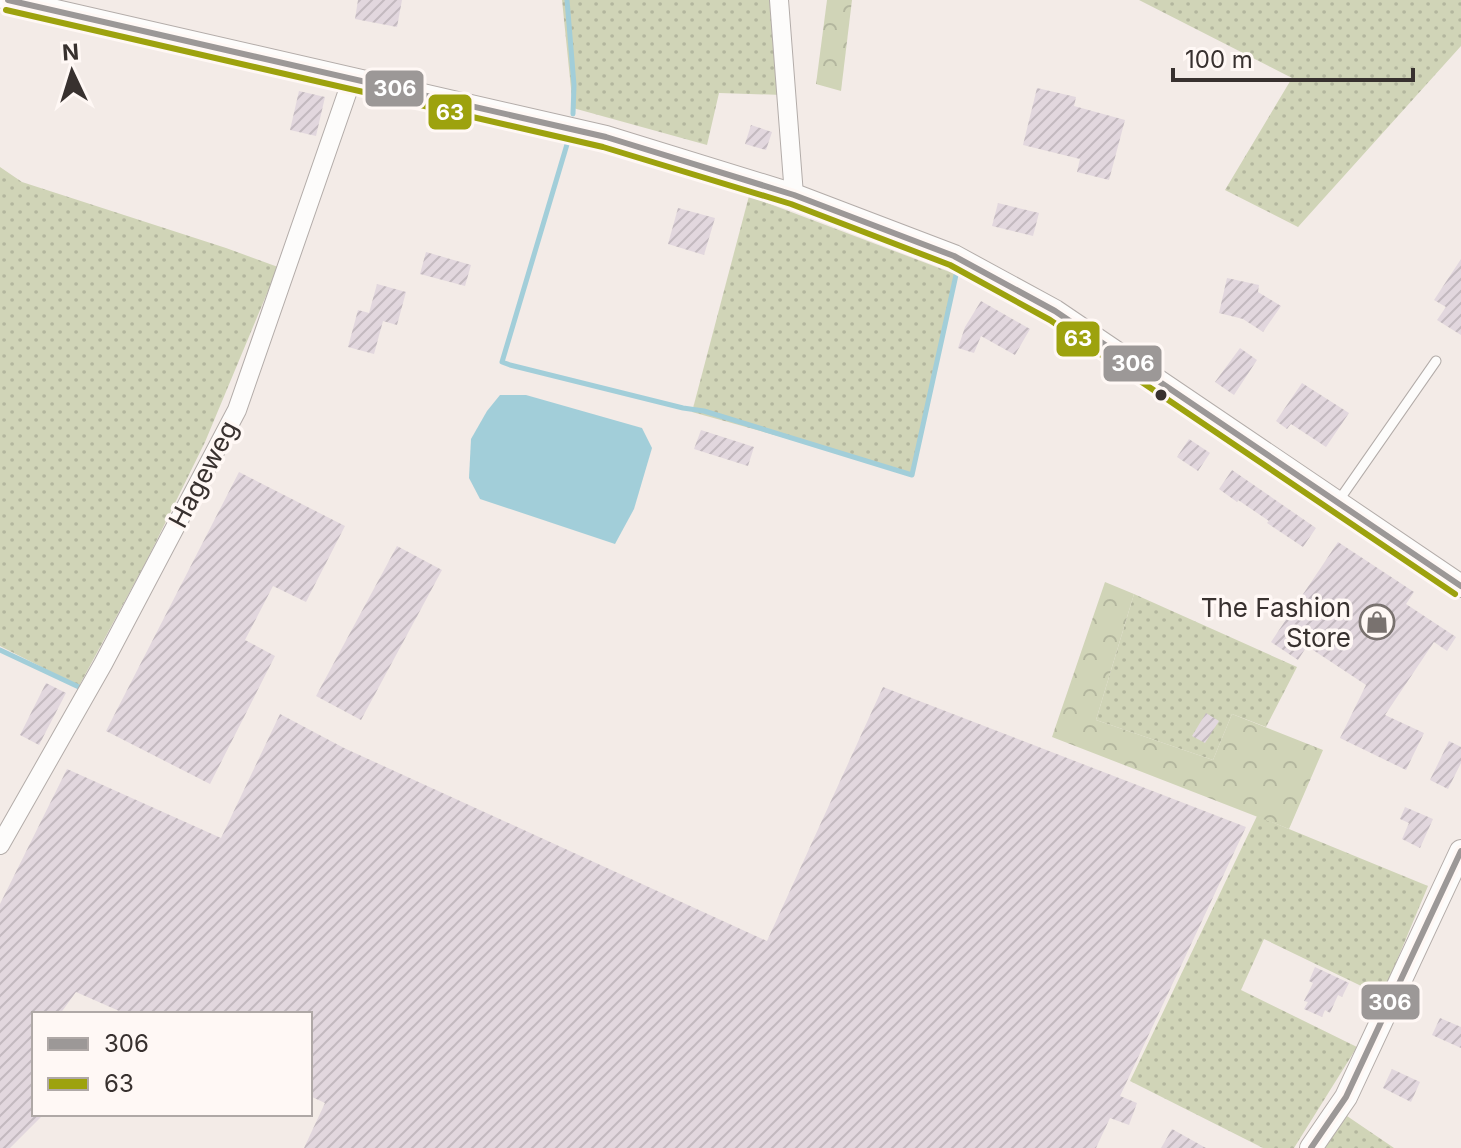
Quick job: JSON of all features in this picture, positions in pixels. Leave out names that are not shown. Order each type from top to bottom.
[{"type":"street","points":[[8,0],[606,137],[794,195],[954,256],[1055,311],[1461,586]]},
{"type":"street","points":[[779,0],[794,195]]},
{"type":"street","name":"Hageweg","points":[[0,845],[103,664],[237,410],[352,79]]},
{"type":"street","points":[[1311,1148],[1346,1097],[1461,851]]},
{"type":"lane","points":[[1337,503],[1436,361]]},
{"type":"green space","points":[[562,0],[775,0],[783,95],[719,93],[707,145],[573,108]]},
{"type":"green space","points":[[827,0],[852,0],[841,91],[816,84]]},
{"type":"green space","points":[[1139,0],[1461,0],[1461,46],[1298,227],[1225,190],[1292,78]]},
{"type":"green space","points":[[0,167],[22,182],[278,267],[205,442],[148,558],[79,686],[0,646]]},
{"type":"green space","points":[[749,196],[955,274],[912,473],[692,412]]},
{"type":"green space","points":[[1105,582],[1134,594],[1096,720],[1213,760],[1232,714],[1323,750],[1289,829],[1052,737]]},
{"type":"green space","points":[[1134,594],[1297,667],[1266,727],[1232,714],[1213,760],[1096,720]]},
{"type":"green space","points":[[1257,816],[1428,886],[1382,996],[1264,939],[1241,990],[1357,1047],[1294,1148],[1263,1148],[1130,1081]]},
{"type":"green space","points":[[1347,1116],[1394,1148],[1325,1148]]},
{"type":"water","points":[[500,395],[526,395],[642,428],[652,448],[634,509],[615,544],[480,499],[469,478],[471,439]]},
{"type":"building","points":[[358,0],[402,0],[397,27],[355,19]]},
{"type":"building","points":[[1037,88],[1076,97],[1074,106],[1125,120],[1109,180],[1077,172],[1080,159],[1023,145]]},
{"type":"building","points":[[299,91],[325,97],[316,136],[290,130]]},
{"type":"building","points":[[751,125],[772,132],[766,150],[745,144]]},
{"type":"building","points":[[998,203],[1039,213],[1033,236],[992,226]]},
{"type":"building","points":[[678,208],[715,218],[704,255],[668,244]]},
{"type":"building","points":[[426,252],[471,265],[465,286],[420,274]]},
{"type":"building","points":[[1461,259],[1461,335],[1437,320],[1446,307],[1434,300]]},
{"type":"building","points":[[1227,278],[1259,285],[1258,292],[1281,306],[1263,332],[1243,319],[1219,313]]},
{"type":"building","points":[[377,284],[406,292],[397,325],[383,321],[374,354],[348,347],[358,310],[369,313]]},
{"type":"building","points":[[981,301],[1030,329],[1015,355],[981,336],[974,353],[958,348],[965,327]]},
{"type":"building","points":[[1240,348],[1257,360],[1234,395],[1215,382]]},
{"type":"building","points":[[1302,383],[1349,413],[1326,447],[1291,424],[1287,429],[1276,421]]},
{"type":"building","points":[[701,430],[754,447],[748,466],[694,449]]},
{"type":"building","points":[[1189,439],[1210,453],[1198,471],[1177,457]]},
{"type":"building","points":[[1232,470],[1316,528],[1303,547],[1219,489]]},
{"type":"building","points":[[239,472],[345,526],[306,602],[273,586],[245,640],[275,656],[210,784],[106,731]]},
{"type":"building","points":[[1338,542],[1414,592],[1406,604],[1456,637],[1447,651],[1434,642],[1385,715],[1424,733],[1406,770],[1340,738],[1366,685],[1307,646],[1298,660],[1271,642]]},
{"type":"building","points":[[397,546],[442,570],[361,720],[316,696]]},
{"type":"building","points":[[46,683],[66,693],[39,745],[20,735]]},
{"type":"building","points":[[883,687],[1246,827],[1120,1096],[1137,1103],[1129,1125],[1110,1118],[1096,1148],[304,1148],[325,1103],[312,1097],[312,1012],[121,1012],[76,992],[61,1012],[32,1012],[32,1116],[42,1116],[10,1148],[0,1148],[0,904],[67,769],[221,838],[280,714],[344,748],[767,941]]},
{"type":"building","points":[[1206,713],[1219,721],[1205,743],[1192,736]]},
{"type":"building","points":[[1449,741],[1461,747],[1461,763],[1448,789],[1430,780]]},
{"type":"building","points":[[1405,807],[1433,819],[1420,848],[1402,839],[1409,823],[1400,819]]},
{"type":"building","points":[[1315,967],[1349,983],[1342,997],[1338,995],[1330,1013],[1325,1010],[1322,1017],[1304,1009]]},
{"type":"building","points":[[1440,1018],[1461,1027],[1461,1048],[1432,1035]]},
{"type":"building","points":[[1392,1069],[1420,1082],[1411,1102],[1383,1088]]},
{"type":"building","points":[[1172,1129],[1206,1148],[1161,1148]]},
{"type":"waterway","points":[[567,0],[574,85],[573,114]]},
{"type":"waterway","points":[[568,141],[502,362],[510,365],[704,411],[912,475],[956,275]]},
{"type":"waterway","points":[[0,650],[81,688]]},
{"type":"transit line","name":"306","points":[[8,0],[606,137],[794,195],[954,256],[1055,311],[1461,586]]},
{"type":"transit line","name":"63","points":[[6,10],[603,147],[791,204],[950,265],[1050,320],[1455,594]]},
{"type":"transit line","name":"306","points":[[1311,1148],[1346,1097],[1461,851]]},
{"type":"place","name":"The Fashion Store","points":[[1377,622]]}]
